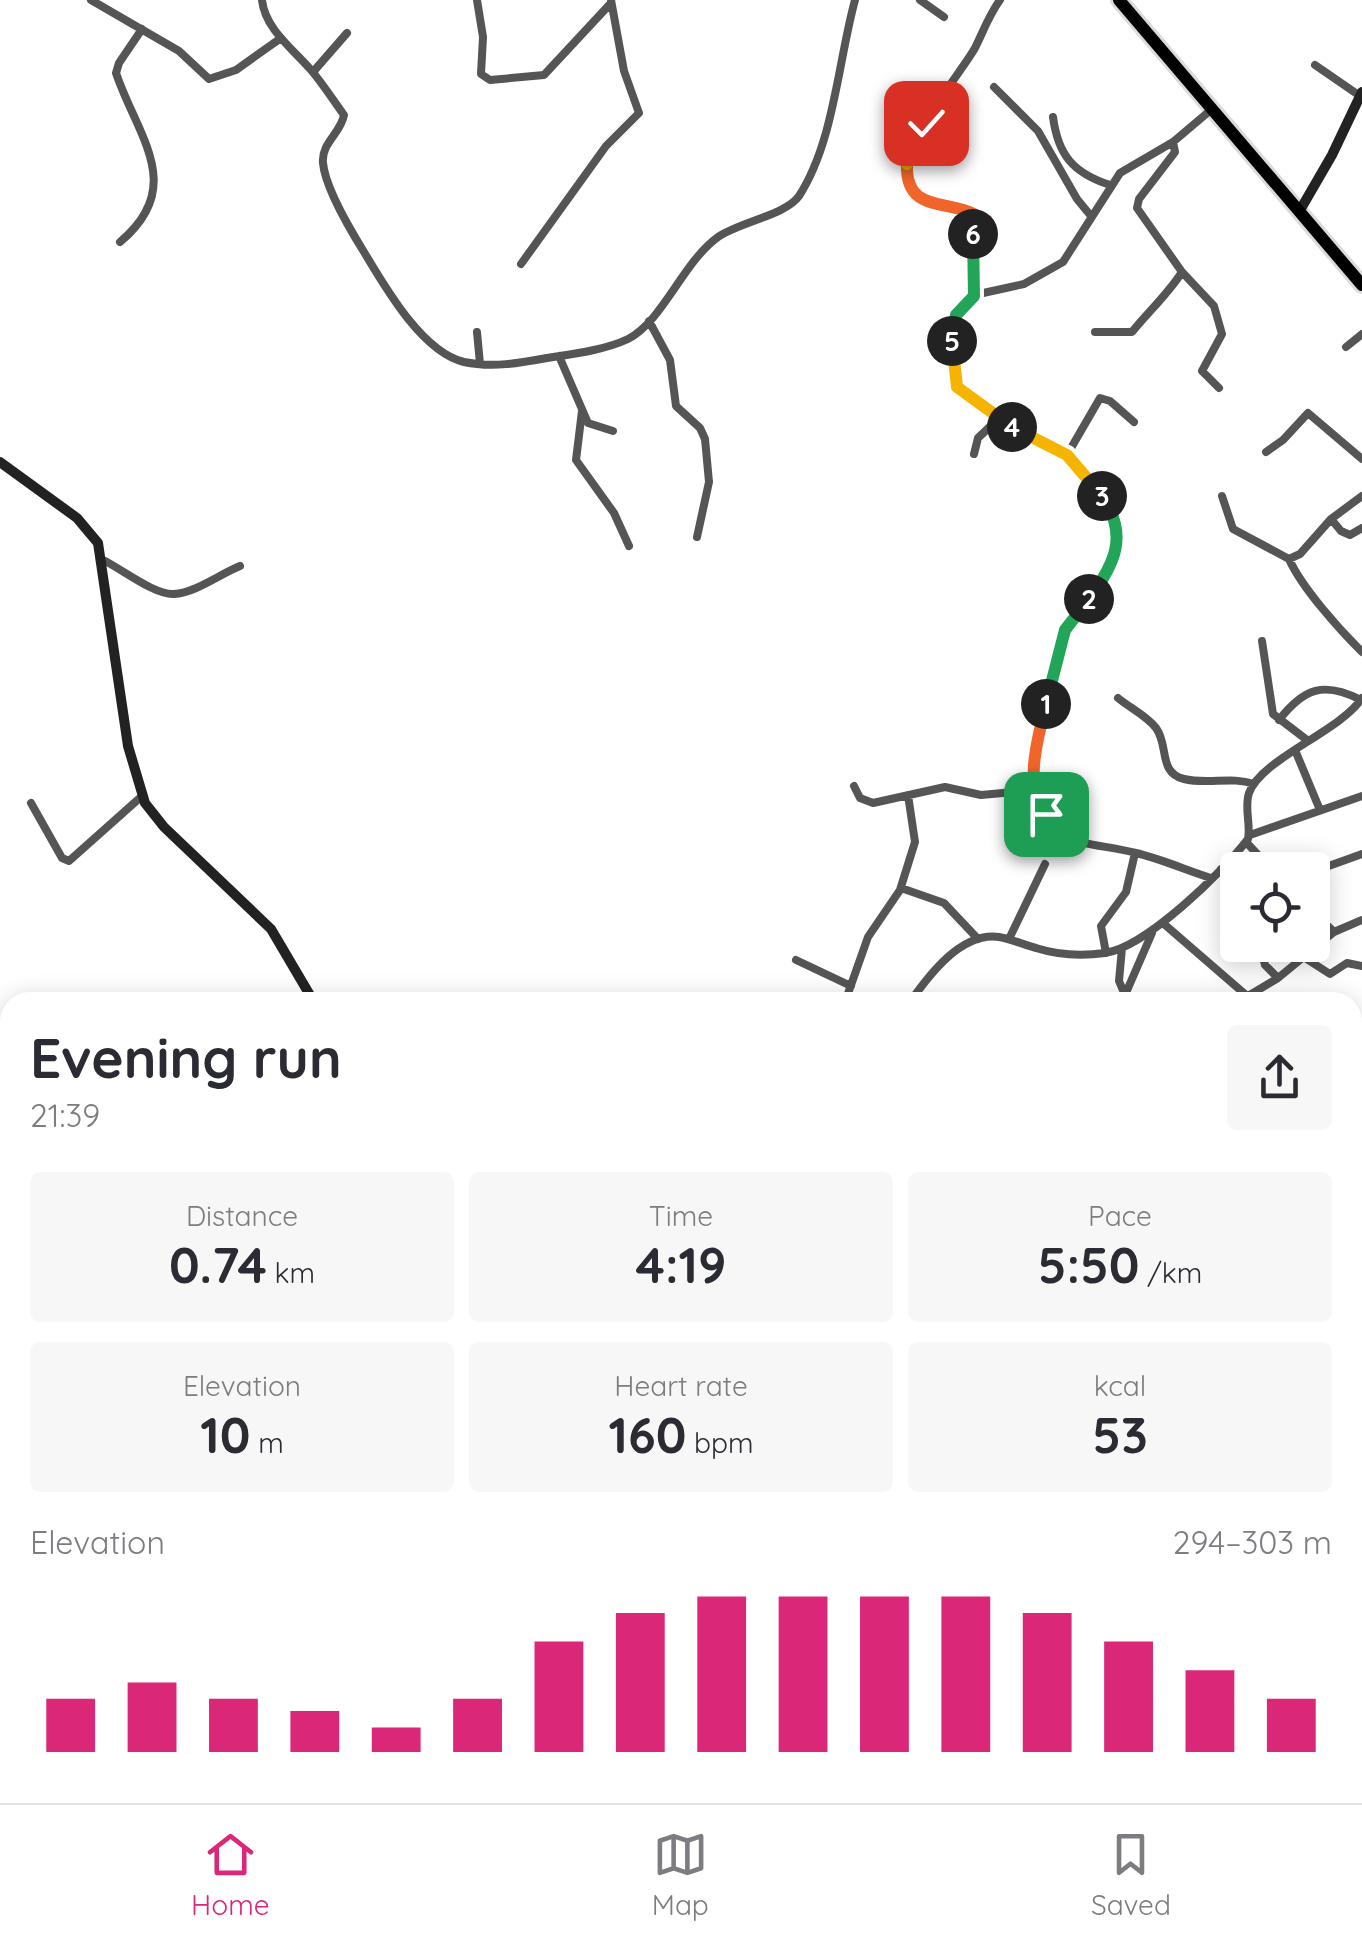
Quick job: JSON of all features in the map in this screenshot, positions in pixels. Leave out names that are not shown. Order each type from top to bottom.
[{"type":"highway","points":[[1118,0],[1228,124]]},
{"type":"highway","points":[[1126,0],[1362,286]]},
{"type":"highway","points":[[1299,208],[1362,275]]},
{"type":"street","points":[[91,0],[180,51],[209,79],[236,70],[281,38]]},
{"type":"street","points":[[262,0],[264,12],[281,38],[314,72],[344,116],[326,146],[323,162],[354,236],[392,297],[418,329],[446,354],[480,364],[510,364],[621,342],[641,330],[694,259],[719,236],[789,206],[798,198],[823,144],[855,0]]},
{"type":"street","points":[[476,0],[483,37],[481,74],[490,80],[544,75],[611,2]]},
{"type":"street","points":[[920,0],[944,16]]},
{"type":"street","points":[[974,296],[975,216],[967,210],[926,202],[910,186],[907,166],[926,123],[1000,0]]},
{"type":"street","points":[[521,264],[606,146],[639,112],[624,71],[611,2]]},
{"type":"street","points":[[120,242],[146,216],[154,196],[155,176],[150,157],[116,73],[119,62],[142,29]]},
{"type":"street","points":[[314,72],[347,33]]},
{"type":"street","points":[[1299,208],[1361,94],[1315,65]]},
{"type":"street","points":[[994,87],[1038,131],[1091,216]]},
{"type":"street","points":[[1211,878],[1135,853],[1078,844],[1046,814],[1034,794],[1039,734],[1063,636],[1093,594],[1117,548],[1118,527],[1111,509],[1067,455],[998,419],[956,384],[952,330],[956,315],[974,296],[1024,284],[1056,268],[1110,185],[1130,166],[1173,142],[1212,108]]},
{"type":"street","points":[[1053,116],[1055,135],[1071,163],[1085,176],[1110,185]]},
{"type":"street","points":[[1173,142],[1175,152],[1139,199],[1137,208],[1218,315],[1222,334],[1202,371],[1220,388]]},
{"type":"street","points":[[1095,332],[1132,332],[1173,288],[1182,272]]},
{"type":"street","points":[[649,321],[670,360],[676,406],[704,433],[708,482],[697,536]]},
{"type":"street","points":[[477,332],[480,364]]},
{"type":"street","points":[[1346,347],[1362,334]]},
{"type":"street","points":[[560,356],[592,426],[613,431]]},
{"type":"street","points":[[1067,455],[1100,398],[1110,401],[1134,422]]},
{"type":"street","points":[[582,411],[576,460],[614,513],[629,546]]},
{"type":"street","points":[[1266,452],[1308,413],[1362,458]]},
{"type":"street","points":[[974,454],[978,438],[998,419]]},
{"type":"street","points":[[0,462],[87,527],[98,543],[128,746],[142,796],[164,827],[271,929],[308,992]]},
{"type":"street","points":[[1222,496],[1233,529],[1289,559],[1340,630],[1362,652]]},
{"type":"street","points":[[1289,559],[1300,554],[1331,519],[1362,496]]},
{"type":"street","points":[[1331,519],[1350,535],[1362,528]]},
{"type":"street","points":[[102,560],[152,589],[172,594],[240,566]]},
{"type":"street","points":[[1262,641],[1273,714],[1308,740]]},
{"type":"street","points":[[1258,852],[1248,838],[1248,795],[1254,784],[1308,740],[1352,713],[1361,699],[1333,688],[1309,693],[1296,699],[1278,720]]},
{"type":"street","points":[[1118,698],[1156,728],[1167,766],[1174,775],[1191,780],[1240,780],[1254,784]]},
{"type":"street","points":[[1295,750],[1320,810]]},
{"type":"street","points":[[854,786],[856,795],[873,802],[945,787],[984,795],[1034,794]]},
{"type":"street","points":[[849,992],[868,937],[900,888],[916,842],[908,795]]},
{"type":"street","points":[[31,803],[62,858],[69,860],[142,796]]},
{"type":"street","points":[[1236,852],[1248,838],[1362,796]]},
{"type":"street","points":[[1106,953],[1101,926],[1126,892],[1135,853]]},
{"type":"street","points":[[1330,866],[1362,854]]},
{"type":"street","points":[[1009,939],[1045,864]]},
{"type":"street","points":[[917,992],[948,958],[978,939],[995,936],[1068,954],[1106,953],[1122,948],[1164,924],[1220,871]]},
{"type":"street","points":[[900,888],[944,902],[978,939]]},
{"type":"street","points":[[1330,936],[1362,920]]},
{"type":"street","points":[[1164,924],[1235,992]]},
{"type":"street","points":[[1330,928],[1334,932]]},
{"type":"street","points":[[1126,992],[1152,932]]},
{"type":"street","points":[[1121,992],[1122,948]]},
{"type":"street","points":[[796,960],[851,986]]},
{"type":"street","points":[[1264,962],[1278,978]]},
{"type":"street","points":[[1254,992],[1300,962]]},
{"type":"street","points":[[1311,962],[1330,974],[1347,963],[1362,966]]},
{"type":"street","points":[[1266,985],[1268,992]]},
{"type":"route","points":[[926,123],[910,153],[910,186],[926,202],[967,210],[976,218],[974,296],[956,315],[952,330],[956,384],[960,392],[998,419],[1067,455],[1111,509],[1118,527],[1117,548],[1110,564],[1063,636],[1039,734],[1034,778],[1034,794],[1046,814]]}]
